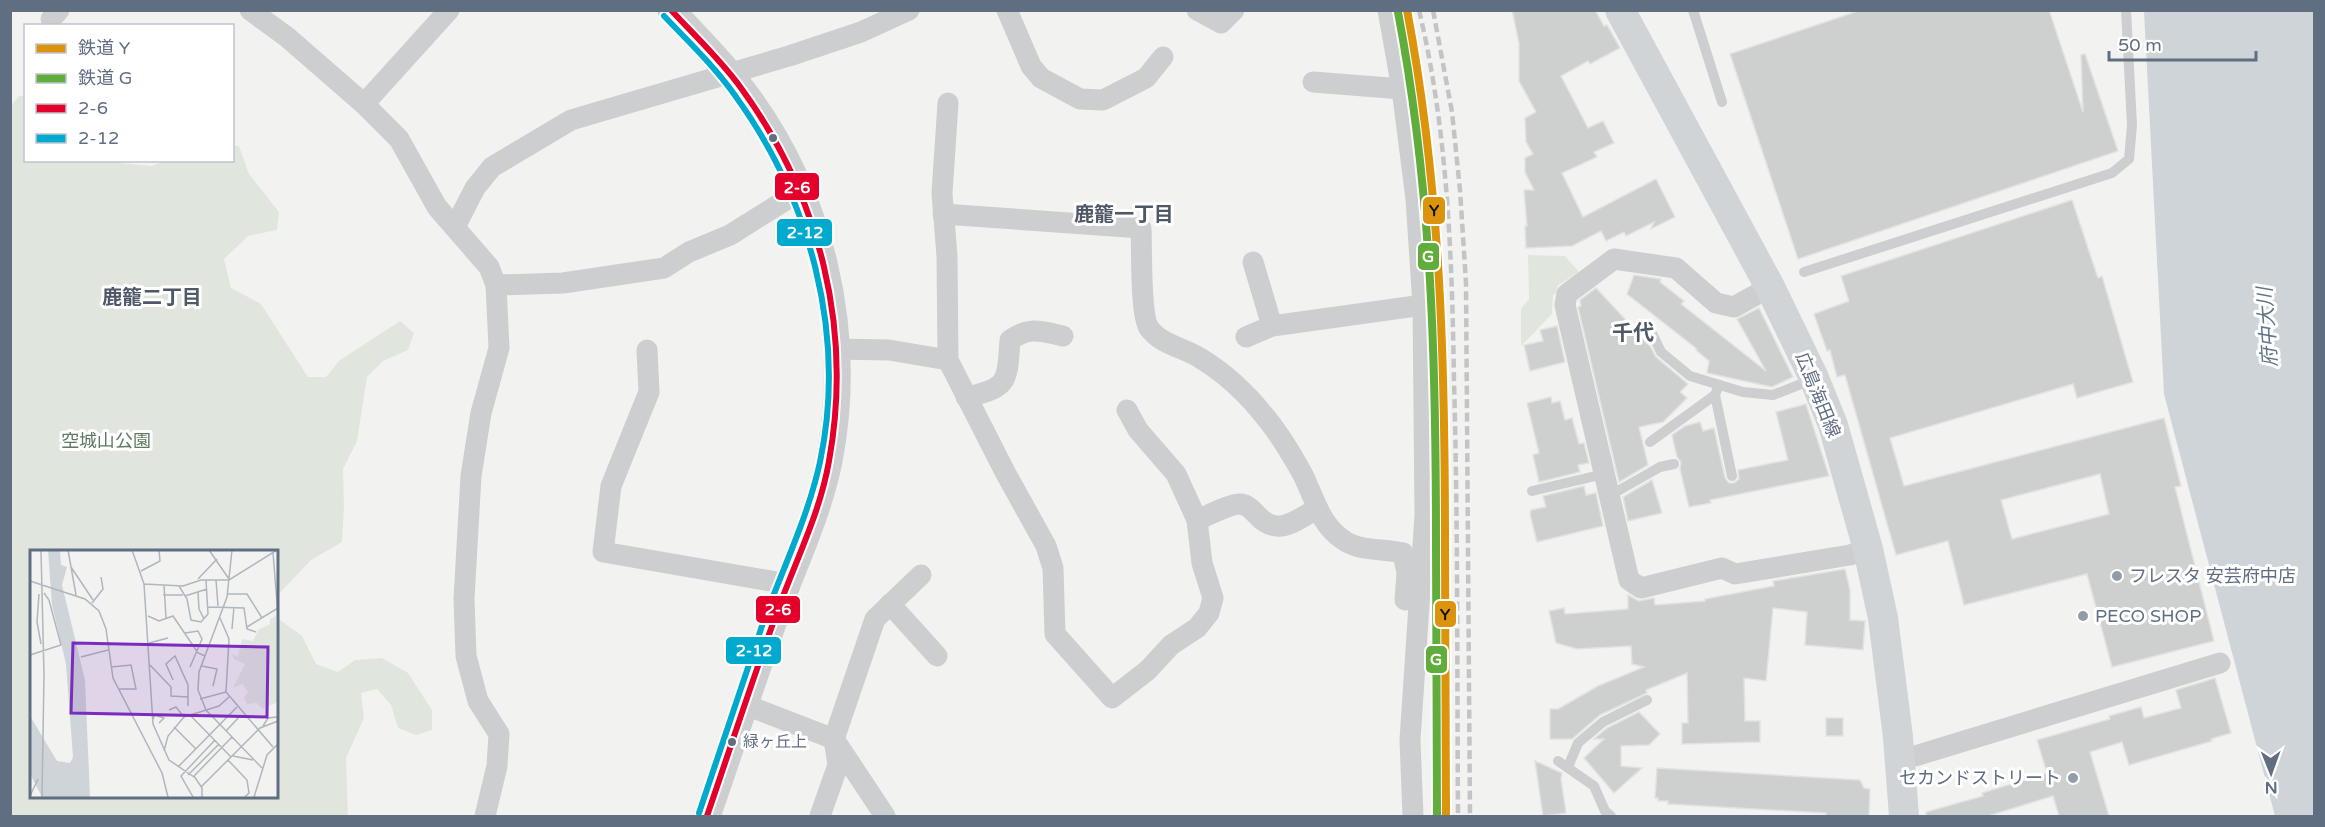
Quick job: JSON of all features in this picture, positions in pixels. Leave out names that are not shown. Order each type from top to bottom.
[{"type":"main road","name":"広島海田線","points":[[1620,10],[1770,287],[1814,378],[1833,425],[1868,549],[1883,618],[1904,816]]},
{"type":"street","points":[[250,10],[287,37],[364,104],[399,139],[437,207],[489,267],[496,285],[500,348],[481,413],[471,476],[464,599],[466,656],[478,701],[499,734],[497,766],[485,816]]},
{"type":"street","points":[[364,104],[449,10]]},
{"type":"street","points":[[671,10],[731,75],[771,132],[800,191],[814,227],[827,278],[836,349],[836,408],[829,460],[817,511],[788,584],[707,816]]},
{"type":"street","points":[[455,227],[475,188],[492,167],[571,120],[652,94],[731,75],[861,32],[909,10]]},
{"type":"street","points":[[1007,10],[1031,66],[1041,78],[1080,99],[1102,100],[1146,78],[1162,57]]},
{"type":"street","points":[[1197,10],[1221,23],[1234,10]]},
{"type":"street","points":[[1388,10],[1402,89],[1416,200],[1423,305],[1425,515],[1410,740],[1413,816]]},
{"type":"street","points":[[1313,82],[1402,89]]},
{"type":"street","points":[[948,103],[942,193],[947,256],[948,360],[1046,546],[1053,568],[1054,634],[1112,698],[1148,670],[1171,645],[1197,628],[1209,613],[1213,598],[1202,563],[1197,520],[1176,474],[1138,430],[1126,410]]},
{"type":"street","points":[[496,285],[563,283],[664,268],[689,252],[730,235],[800,191]]},
{"type":"street","points":[[944,214],[1141,228],[1144,309],[1148,326],[1160,340],[1198,357],[1226,376],[1268,419],[1302,474],[1320,515],[1341,539],[1359,548],[1387,549],[1403,553],[1407,573],[1404,620],[1418,621]]},
{"type":"street","points":[[1770,287],[1734,307],[1716,303],[1676,268],[1614,259],[1567,294],[1565,305],[1629,580],[1641,588],[1722,568],[1735,574],[1850,555],[1868,549]]},
{"type":"street","points":[[1253,262],[1272,327]]},
{"type":"street","points":[[1246,337],[1272,327],[1423,305]]},
{"type":"street","points":[[966,397],[993,391],[1004,382],[1010,340],[1022,332],[1036,330],[1063,336]]},
{"type":"street","points":[[836,349],[889,350],[948,360]]},
{"type":"street","points":[[647,350],[649,392],[611,486],[603,552],[788,584]]},
{"type":"street","points":[[1197,520],[1239,504],[1249,506],[1265,524],[1277,527],[1287,525],[1317,508]]},
{"type":"street","points":[[820,816],[838,765],[834,739],[875,619],[921,575]]},
{"type":"street","points":[[890,604],[937,656]]},
{"type":"street","points":[[1899,757],[1915,756],[2220,663]]},
{"type":"street","points":[[746,705],[834,739],[885,816]]},
{"type":"lane","points":[[1692,10],[1722,102]]},
{"type":"lane","points":[[1804,272],[2112,173],[2129,159],[2132,125],[2126,10]]},
{"type":"lane","points":[[1649,327],[1661,352],[1690,376],[1717,390],[1773,395],[1814,378]]},
{"type":"lane","points":[[1650,442],[1717,390]]},
{"type":"lane","points":[[1717,390],[1732,476]]},
{"type":"lane","points":[[1609,496],[1660,467],[1674,464]]},
{"type":"lane","points":[[1532,491],[1604,474]]},
{"type":"lane","points":[[1611,816],[1605,812],[1594,786],[1563,764],[1578,743],[1603,722],[1647,700]]},
{"type":"green space","name":"空城山公園","points":[[19,96],[24,96],[24,162],[118,162],[152,166],[162,162],[234,162],[234,146],[239,146],[249,174],[279,212],[277,230],[248,236],[224,259],[231,288],[261,304],[308,377],[326,377],[340,360],[400,321],[414,333],[408,350],[383,361],[367,377],[357,441],[343,469],[342,542],[311,560],[278,595],[278,550],[30,550],[30,797],[278,797],[278,618],[302,636],[316,664],[338,672],[355,660],[382,658],[408,673],[432,710],[432,730],[416,735],[398,728],[391,705],[377,689],[361,693],[364,718],[346,758],[348,816],[11,816],[10,107]]},
{"type":"green space","points":[[1528,255],[1565,256],[1579,272],[1557,286],[1560,291],[1553,295],[1552,314],[1521,346],[1521,309],[1529,299]]},
{"type":"water","name":"府中大川","points":[[2144,11],[2314,11],[2314,816],[2275,816],[2164,394]]},
{"type":"building","points":[[1512,10],[1595,10],[1620,48],[1590,64],[1588,61],[1561,76],[1588,128],[1603,121],[1614,143],[1594,152],[1597,157],[1562,173],[1583,217],[1656,179],[1675,217],[1651,229],[1654,222],[1626,236],[1624,232],[1606,241],[1601,231],[1572,246],[1526,248],[1524,190],[1534,190],[1525,172],[1525,158],[1533,154],[1526,142],[1525,118],[1536,112],[1519,81],[1519,43]]},
{"type":"building","points":[[1861,10],[2049,10],[2083,112],[2081,55],[2085,54],[2118,151],[1798,259],[1730,54]]},
{"type":"building","points":[[2072,200],[2098,278],[2102,276],[2133,382],[2077,398],[2073,384],[1890,438],[1904,486],[2164,418],[2181,486],[2175,487],[2214,641],[2112,667],[2087,574],[1964,605],[1948,541],[1896,555],[1845,375],[1837,377],[1830,350],[1827,351],[1814,314],[1849,301],[1841,276]],"holes":[[[2100,474],[2109,514],[2012,539],[2001,500]]]},
{"type":"building","points":[[1634,275],[1661,279],[1660,282],[1684,301],[1681,304],[1766,371],[1737,319],[1759,308],[1793,377],[1772,387],[1707,373],[1709,361],[1697,349],[1627,294]]},
{"type":"building","points":[[1596,288],[1650,346],[1656,357],[1688,384],[1680,392],[1687,398],[1663,422],[1639,427],[1648,465],[1619,482],[1578,307],[1581,306],[1580,300]]},
{"type":"building","points":[[1557,326],[1565,362],[1530,371],[1524,345],[1543,341],[1540,330]]},
{"type":"building","points":[[1551,397],[1552,403],[1560,401],[1565,420],[1572,418],[1579,444],[1584,443],[1589,463],[1578,465],[1580,472],[1539,482],[1533,455],[1539,453],[1527,403]]},
{"type":"building","points":[[1806,404],[1829,476],[1710,500],[1711,503],[1689,507],[1680,469],[1681,462],[1677,457],[1672,435],[1685,426],[1700,422],[1703,431],[1714,428],[1725,478],[1729,483],[1734,483],[1739,479],[1738,470],[1788,460],[1776,412]]},
{"type":"building","points":[[1652,480],[1662,513],[1628,521],[1623,497]]},
{"type":"building","points":[[1584,486],[1586,495],[1596,493],[1603,526],[1537,542],[1531,510],[1546,507],[1543,496]]},
{"type":"building","points":[[1845,569],[1850,590],[1850,620],[1865,621],[1863,650],[1805,645],[1807,612],[1773,608],[1766,681],[1744,678],[1745,721],[1760,721],[1760,742],[1682,744],[1682,723],[1688,723],[1687,673],[1646,690],[1647,693],[1600,715],[1572,739],[1550,739],[1550,709],[1558,709],[1598,686],[1644,667],[1632,664],[1631,646],[1577,649],[1556,643],[1549,611],[1564,608],[1565,614],[1628,609],[1628,595],[1639,601],[1654,598],[1655,605],[1705,601],[1705,599],[1774,586],[1773,581]]},
{"type":"building","points":[[2215,678],[2231,733],[2211,739],[2212,741],[2129,765],[2122,742],[2090,752],[2109,816],[2059,816],[2053,796],[1988,816],[1926,816],[1926,812],[1983,796],[1982,793],[2047,773],[2037,740],[2110,719],[2109,716],[2141,707],[2144,718],[2181,708],[2176,690]]},
{"type":"building","points":[[1639,712],[1660,734],[1649,745],[1621,746],[1621,766],[1642,768],[1614,793],[1584,758],[1604,739],[1594,739],[1607,728]]},
{"type":"building","points":[[1826,718],[1843,718],[1843,736],[1826,736]]},
{"type":"building","points":[[1535,761],[1562,773],[1566,813],[1543,816]]},
{"type":"building","points":[[1657,768],[1860,780],[1864,788],[1870,789],[1869,816],[1826,816],[1826,813],[1668,804],[1668,801],[1658,801],[1658,798],[1655,798]]},
{"type":"railway","points":[[1419,10],[1436,102],[1450,241],[1456,490],[1458,816]]},
{"type":"railway","points":[[1433,10],[1452,112],[1466,283],[1470,816]]},
{"type":"rail line","name":"Y","points":[[1407,10],[1427,144],[1439,276],[1445,476],[1446,816]]},
{"type":"rail line","name":"G","points":[[1398,12],[1418,145],[1430,277],[1436,476],[1437,816]]},
{"type":"transit line","name":"2-6","points":[[671,10],[741,88],[768,130],[791,173],[810,219],[824,266],[833,313],[836,362],[835,412],[825,481],[806,539],[767,640],[707,816]]},
{"type":"transit line","name":"2-12","points":[[664,16],[734,94],[761,134],[783,177],[802,222],[816,269],[825,317],[829,365],[827,414],[815,482],[764,620],[699,813]]},
{"type":"place","name":"フレスタ 安芸府中店","points":[[2117,576]]},
{"type":"place","name":"PECO SHOP","points":[[2083,616]]},
{"type":"place","name":"緑ヶ丘上","points":[[732,742]]},
{"type":"place","name":"セカンドストリート","points":[[2073,778]]},
{"type":"district","name":"鹿籠一丁目","points":[[1124,215]]},
{"type":"district","name":"鹿籠二丁目","points":[[152,298]]},
{"type":"district","name":"千代","points":[[1633,333]]}]
